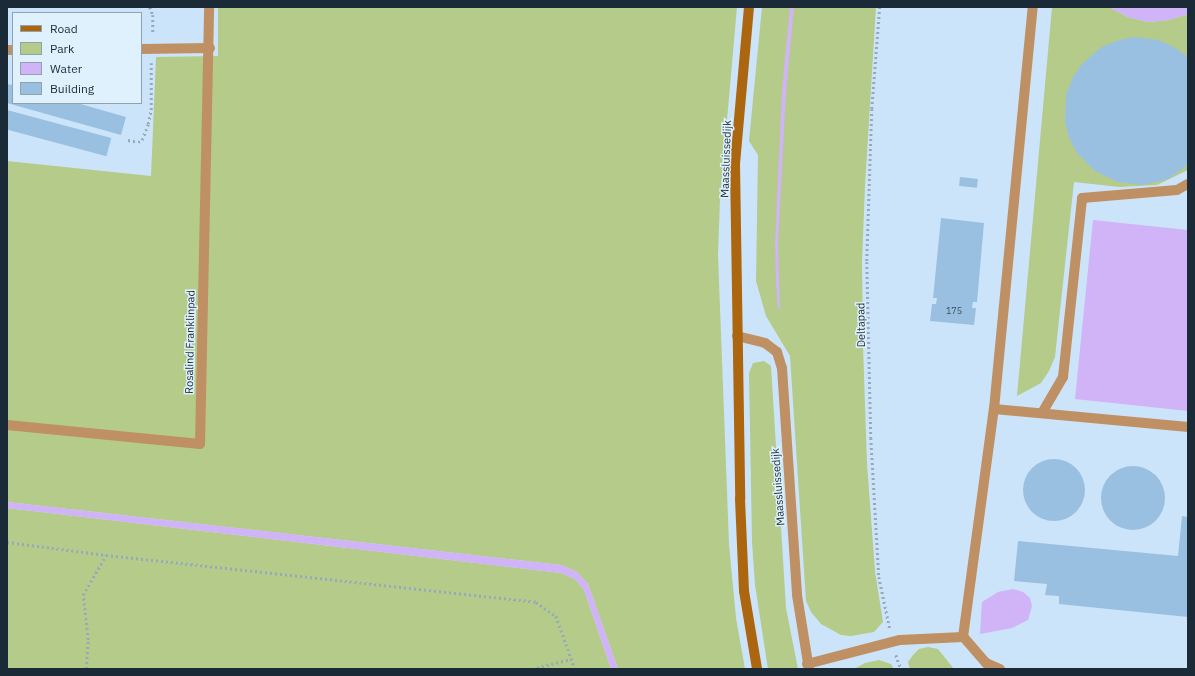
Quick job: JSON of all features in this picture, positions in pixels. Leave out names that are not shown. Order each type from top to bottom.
[{"type":"street","name":"Rosalind Franklinpad","points":[[7,425],[200,444],[210,7]]},
{"type":"street","name":"Maassluissedijk","points":[[749,7],[735,164],[737,336],[740,499],[744,591],[757,669]]},
{"type":"street","points":[[1000,669],[986,663],[963,636],[994,409],[1033,7]]},
{"type":"street","points":[[142,49],[210,48]]},
{"type":"street","points":[[1042,413],[1063,377],[1082,198],[1177,190],[1188,184]]},
{"type":"street","name":"Maassluissedijk","points":[[737,336],[765,343],[777,352],[782,368],[797,595],[808,666],[896,640],[963,636]]},
{"type":"street","points":[[994,409],[1188,427]]},
{"type":"path","points":[[128,140],[138,142],[142,140],[150,118],[153,15],[150,7]]},
{"type":"path","name":"Deltapad","points":[[880,7],[872,109],[867,262],[871,438],[879,577],[896,640]]},
{"type":"path","points":[[7,542],[106,555],[536,602],[556,616],[575,669]]},
{"type":"path","points":[[86,669],[88,640],[83,595],[106,555]]},
{"type":"path","points":[[532,669],[571,659]]},
{"type":"green space","points":[[218,7],[737,7],[720,199],[718,255],[729,544],[736,618],[745,669],[618,669],[588,584],[577,572],[561,565],[7,502],[7,161],[151,176],[156,57],[218,56]]},
{"type":"green space","points":[[762,7],[876,7],[865,186],[862,263],[867,464],[875,571],[883,622],[874,632],[851,636],[841,635],[821,624],[811,612],[806,601],[790,356],[766,316],[756,281],[758,155],[749,141]]},
{"type":"green space","points":[[1052,7],[1109,7],[1128,17],[1148,22],[1169,20],[1188,14],[1188,170],[1157,185],[1119,187],[1074,182],[1055,357],[1049,371],[1041,383],[1017,396]]},
{"type":"green space","points":[[764,361],[771,366],[786,608],[798,669],[768,669],[755,585],[752,542],[749,373],[753,363]]},
{"type":"green space","points":[[7,508],[561,573],[575,579],[584,590],[611,669],[7,669]]},
{"type":"green space","points":[[928,647],[938,649],[954,669],[910,669],[908,662],[913,655],[919,649]]},
{"type":"green space","points":[[879,660],[891,664],[894,669],[854,669],[865,663]]},
{"type":"water","points":[[790,7],[794,7],[786,92],[778,244],[780,309],[778,309],[775,243],[782,91]]},
{"type":"water","points":[[1109,7],[1188,7],[1188,14],[1169,20],[1148,22],[1128,17]]},
{"type":"water","points":[[1093,220],[1188,230],[1188,411],[1075,399]]},
{"type":"water","points":[[7,502],[561,565],[577,572],[588,584],[618,669],[611,669],[584,590],[575,579],[561,573],[7,508]]},
{"type":"water","points":[[1013,589],[1023,592],[1030,598],[1032,606],[1028,620],[1012,628],[980,634],[982,602],[998,592]]},
{"type":"building","points":[[1133,37],[1158,40],[1174,47],[1188,57],[1188,165],[1168,179],[1143,185],[1118,182],[1095,171],[1077,153],[1069,138],[1065,121],[1066,95],[1072,79],[1081,65],[1100,48],[1116,41]]},
{"type":"building","points":[[7,84],[12,85],[12,104],[80,104],[126,117],[121,135],[7,103]]},
{"type":"building","points":[[7,110],[111,138],[106,156],[7,130]]},
{"type":"building","points":[[960,177],[978,179],[977,188],[959,186]]},
{"type":"building","points":[[941,218],[984,223],[977,302],[973,302],[972,308],[976,308],[974,325],[930,321],[932,304],[936,304],[937,298],[933,298]]},
{"type":"building","points":[[1054,459],[1066,461],[1076,468],[1083,478],[1085,490],[1083,502],[1076,512],[1066,519],[1054,521],[1042,519],[1032,512],[1025,502],[1023,490],[1025,478],[1032,468],[1042,461]]},
{"type":"building","points":[[1133,466],[1145,468],[1156,475],[1163,486],[1165,498],[1163,510],[1156,521],[1145,528],[1133,530],[1121,528],[1110,521],[1103,510],[1101,498],[1103,486],[1110,475],[1121,468]]},
{"type":"building","points":[[1182,516],[1188,517],[1188,617],[1059,604],[1059,596],[1045,595],[1047,584],[1014,581],[1018,541],[1178,556]]}]
